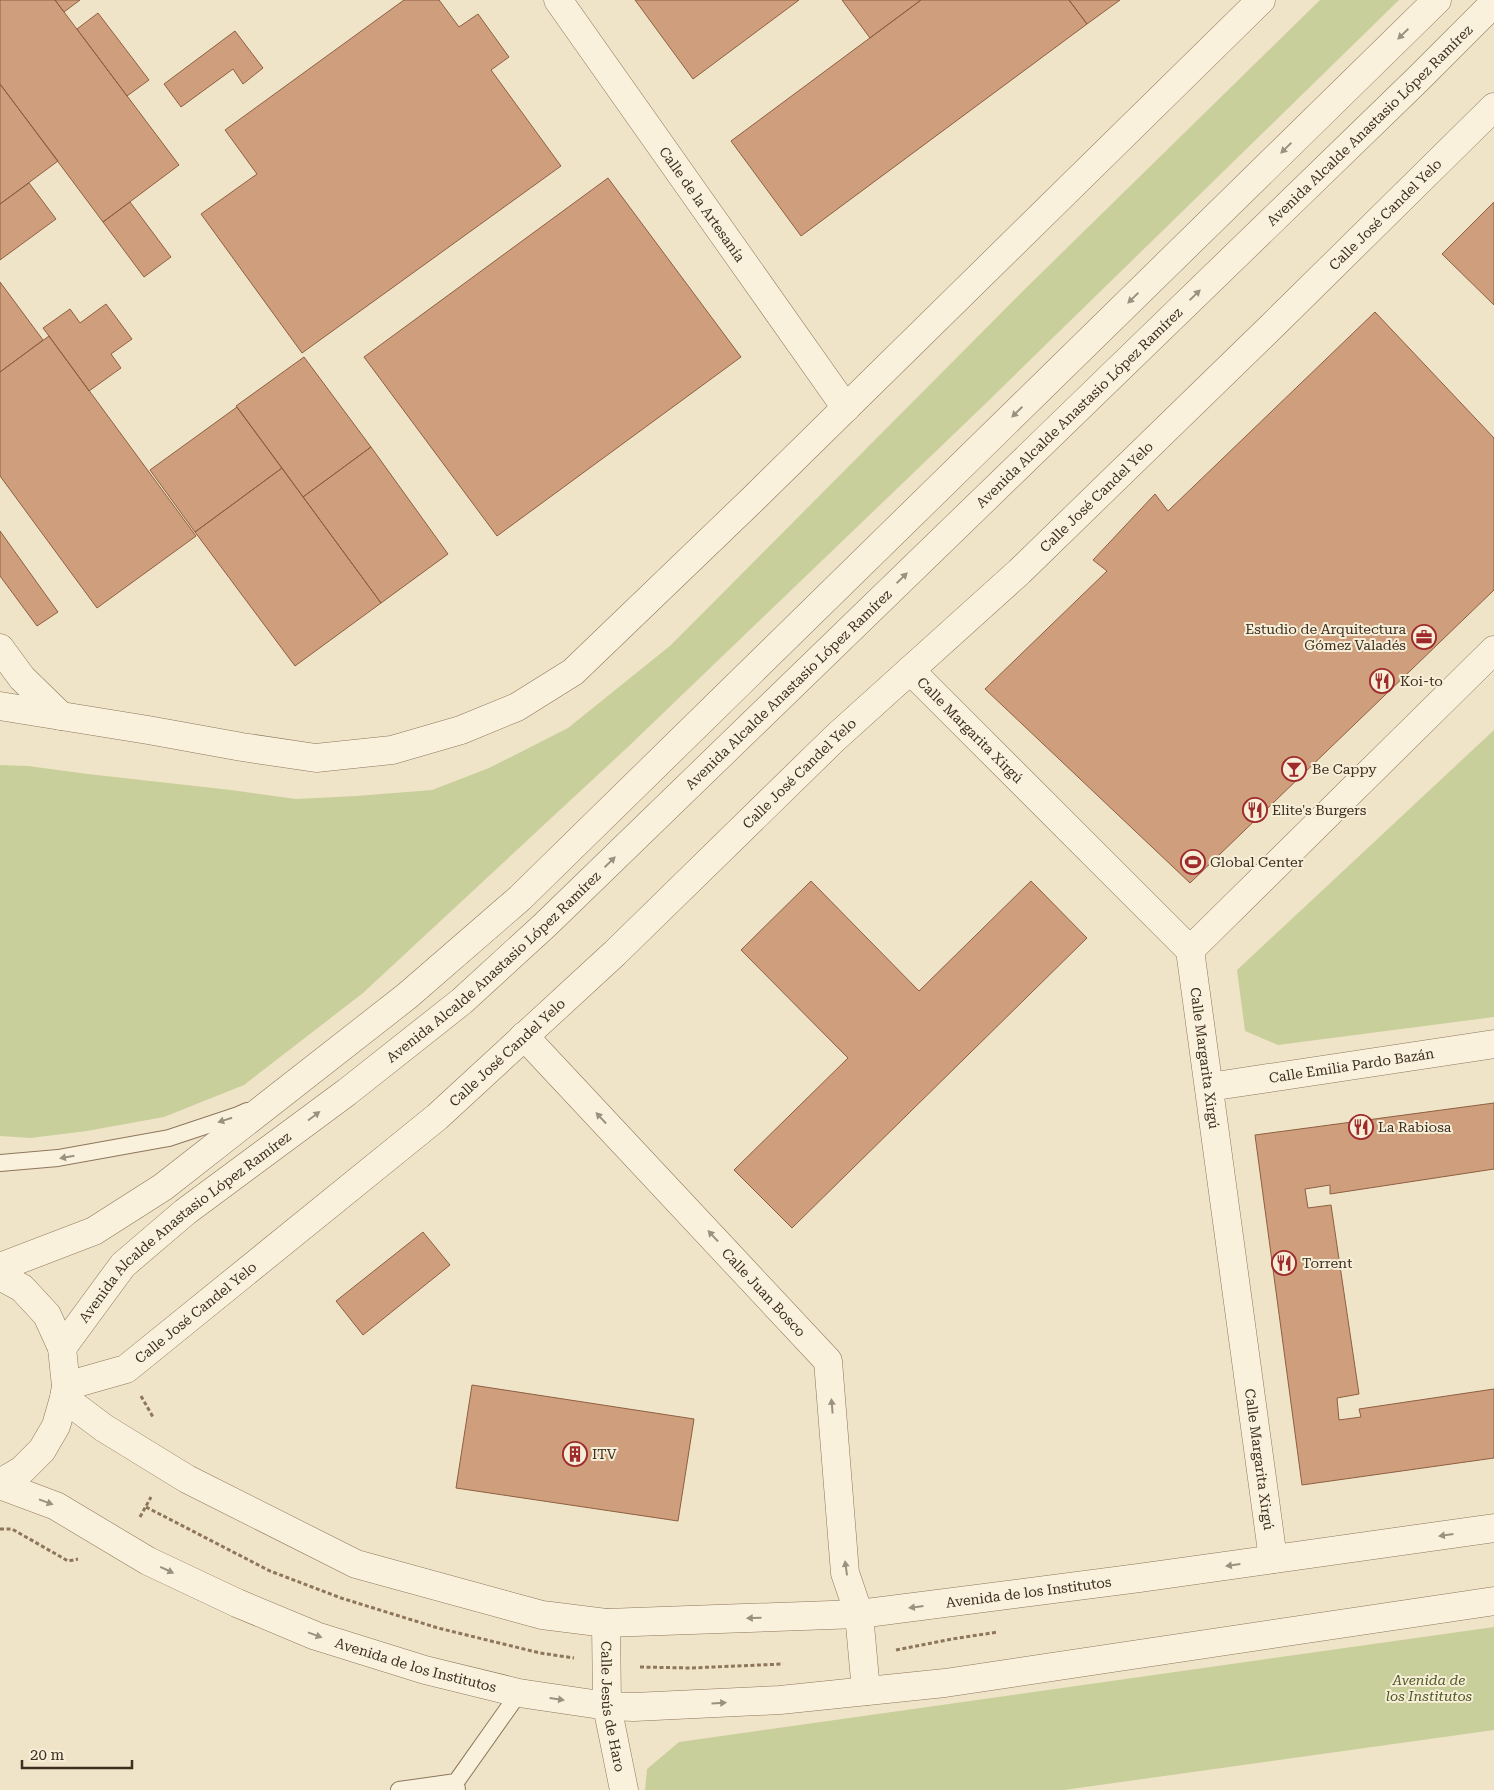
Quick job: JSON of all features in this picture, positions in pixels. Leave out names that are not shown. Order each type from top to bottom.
[{"type":"street","name":"Calle de la Artesanía","points":[[558,0],[846,408]]},
{"type":"street","points":[[0,706],[316,758],[392,750],[461,730],[517,707],[573,672],[753,499],[1262,0]]},
{"type":"street","points":[[0,1267],[94,1231],[163,1187],[407,996],[520,898],[1437,0]]},
{"type":"street","name":"Avenida Alcalde Anastasio López Ramírez","points":[[62,1348],[123,1265],[185,1212],[347,1092],[462,1000],[545,925],[1418,79],[1494,3]]},
{"type":"street","name":"Calle José Candel Yelo","points":[[65,1392],[126,1368],[437,1117],[615,953],[835,738],[1018,572],[1271,328],[1494,107]]},
{"type":"street","points":[[0,648],[22,678],[61,716]]},
{"type":"street","points":[[1190,950],[1493,652]]},
{"type":"street","name":"Calle Margarita Xirgú","points":[[910,670],[1190,950],[1273,1559]]},
{"type":"street","name":"Calle Juan Bosco","points":[[524,1036],[828,1361],[845,1573],[859,1614]]},
{"type":"street","name":"Calle Emilia Pardo Bazán","points":[[1209,1087],[1494,1044]]},
{"type":"street","points":[[0,1276],[22,1288],[47,1315],[62,1348],[65,1392],[56,1426],[42,1450],[22,1470],[0,1484]]},
{"type":"street","name":"Avenida de los Institutos","points":[[65,1392],[104,1428],[187,1479],[356,1564],[542,1615],[606,1623],[859,1614],[1494,1528]]},
{"type":"street","name":"Avenida de los Institutos","points":[[0,1484],[56,1506],[148,1561],[237,1603],[307,1632],[425,1670],[519,1693],[607,1706],[634,1707],[780,1700],[955,1681],[1494,1601]]},
{"type":"street","points":[[859,1614],[866,1691]]},
{"type":"street","name":"Calle Jesús de Haro","points":[[606,1623],[607,1706],[624,1790]]},
{"type":"lane","points":[[0,1163],[58,1158],[169,1138],[238,1116],[285,1092]]},
{"type":"lane","points":[[399,1790],[456,1786],[519,1693]]},
{"type":"green space","points":[[1320,0],[1399,0],[980,409],[630,745],[363,993],[244,1085],[164,1117],[87,1131],[30,1138],[0,1136],[0,765],[28,766],[296,799],[356,796],[432,790],[489,768],[568,728],[671,645],[1027,287]]},
{"type":"green space","points":[[1494,730],[1494,1017],[1278,1045],[1245,1031],[1237,970]]},
{"type":"green space","name":"Avenida de los Institutos","points":[[1494,1627],[1494,1730],[1064,1790],[645,1790],[647,1769],[679,1742]]},
{"type":"building","points":[[0,0],[55,0],[179,165],[103,222],[0,84]]},
{"type":"building","points":[[55,0],[80,0],[64,12]]},
{"type":"building","points":[[404,0],[439,0],[459,27],[478,14],[509,57],[491,70],[561,166],[302,353],[201,214],[257,174],[225,130]]},
{"type":"building","points":[[635,0],[799,0],[693,79]]},
{"type":"building","points":[[842,0],[921,0],[870,38]]},
{"type":"building","points":[[921,0],[1069,0],[1087,24],[801,236],[731,141]]},
{"type":"building","points":[[1069,0],[1120,0],[1087,24]]},
{"type":"building","points":[[98,13],[149,80],[127,96],[77,29]]},
{"type":"building","points":[[235,31],[263,68],[243,84],[233,69],[181,107],[164,84]]},
{"type":"building","points":[[0,84],[58,161],[0,204]]},
{"type":"building","points":[[608,178],[741,357],[497,536],[364,357]]},
{"type":"building","points":[[29,183],[56,219],[0,260],[0,204]]},
{"type":"building","points":[[130,202],[171,257],[144,277],[103,222]]},
{"type":"building","points":[[1494,202],[1494,305],[1442,254]]},
{"type":"building","points":[[0,282],[43,340],[0,372]]},
{"type":"building","points":[[106,304],[132,339],[111,354],[121,368],[89,391],[43,328],[70,309],[80,323]]},
{"type":"building","points":[[1375,312],[1494,438],[1494,590],[1190,883],[985,689],[1107,571],[1093,560],[1155,494],[1168,511]]},
{"type":"building","points":[[49,336],[196,536],[97,608],[0,476],[0,372]]},
{"type":"building","points":[[304,357],[371,447],[303,497],[236,406]]},
{"type":"building","points":[[237,407],[282,468],[195,532],[150,470]]},
{"type":"building","points":[[371,447],[448,554],[381,603],[303,497]]},
{"type":"building","points":[[282,468],[381,603],[295,666],[195,532]]},
{"type":"building","points":[[0,531],[58,612],[37,626],[0,576]]},
{"type":"building","points":[[811,881],[919,991],[1031,881],[1087,938],[792,1228],[734,1170],[848,1058],[741,950]]},
{"type":"building","points":[[1494,1103],[1494,1169],[1330,1194],[1330,1185],[1305,1189],[1308,1208],[1331,1205],[1359,1394],[1337,1398],[1339,1420],[1361,1417],[1359,1409],[1494,1389],[1494,1458],[1302,1485],[1255,1135]]},
{"type":"building","points":[[423,1232],[450,1265],[363,1335],[336,1301]]},
{"type":"building","name":"ITV","points":[[472,1385],[694,1419],[678,1521],[456,1488]]},
{"type":"place","name":"Estudio de Arquitectura Gómez Valadés","points":[[1424,637]]},
{"type":"place","name":"Koi-to","points":[[1382,681]]},
{"type":"place","name":"Be Cappy","points":[[1294,769]]},
{"type":"place","name":"Elite's Burgers","points":[[1255,810]]},
{"type":"place","name":"Global Center","points":[[1193,862]]},
{"type":"place","name":"La Rabiosa","points":[[1361,1127]]},
{"type":"place","name":"Torrent","points":[[1284,1263]]},
{"type":"place","name":"ITV","points":[[575,1454]]}]
